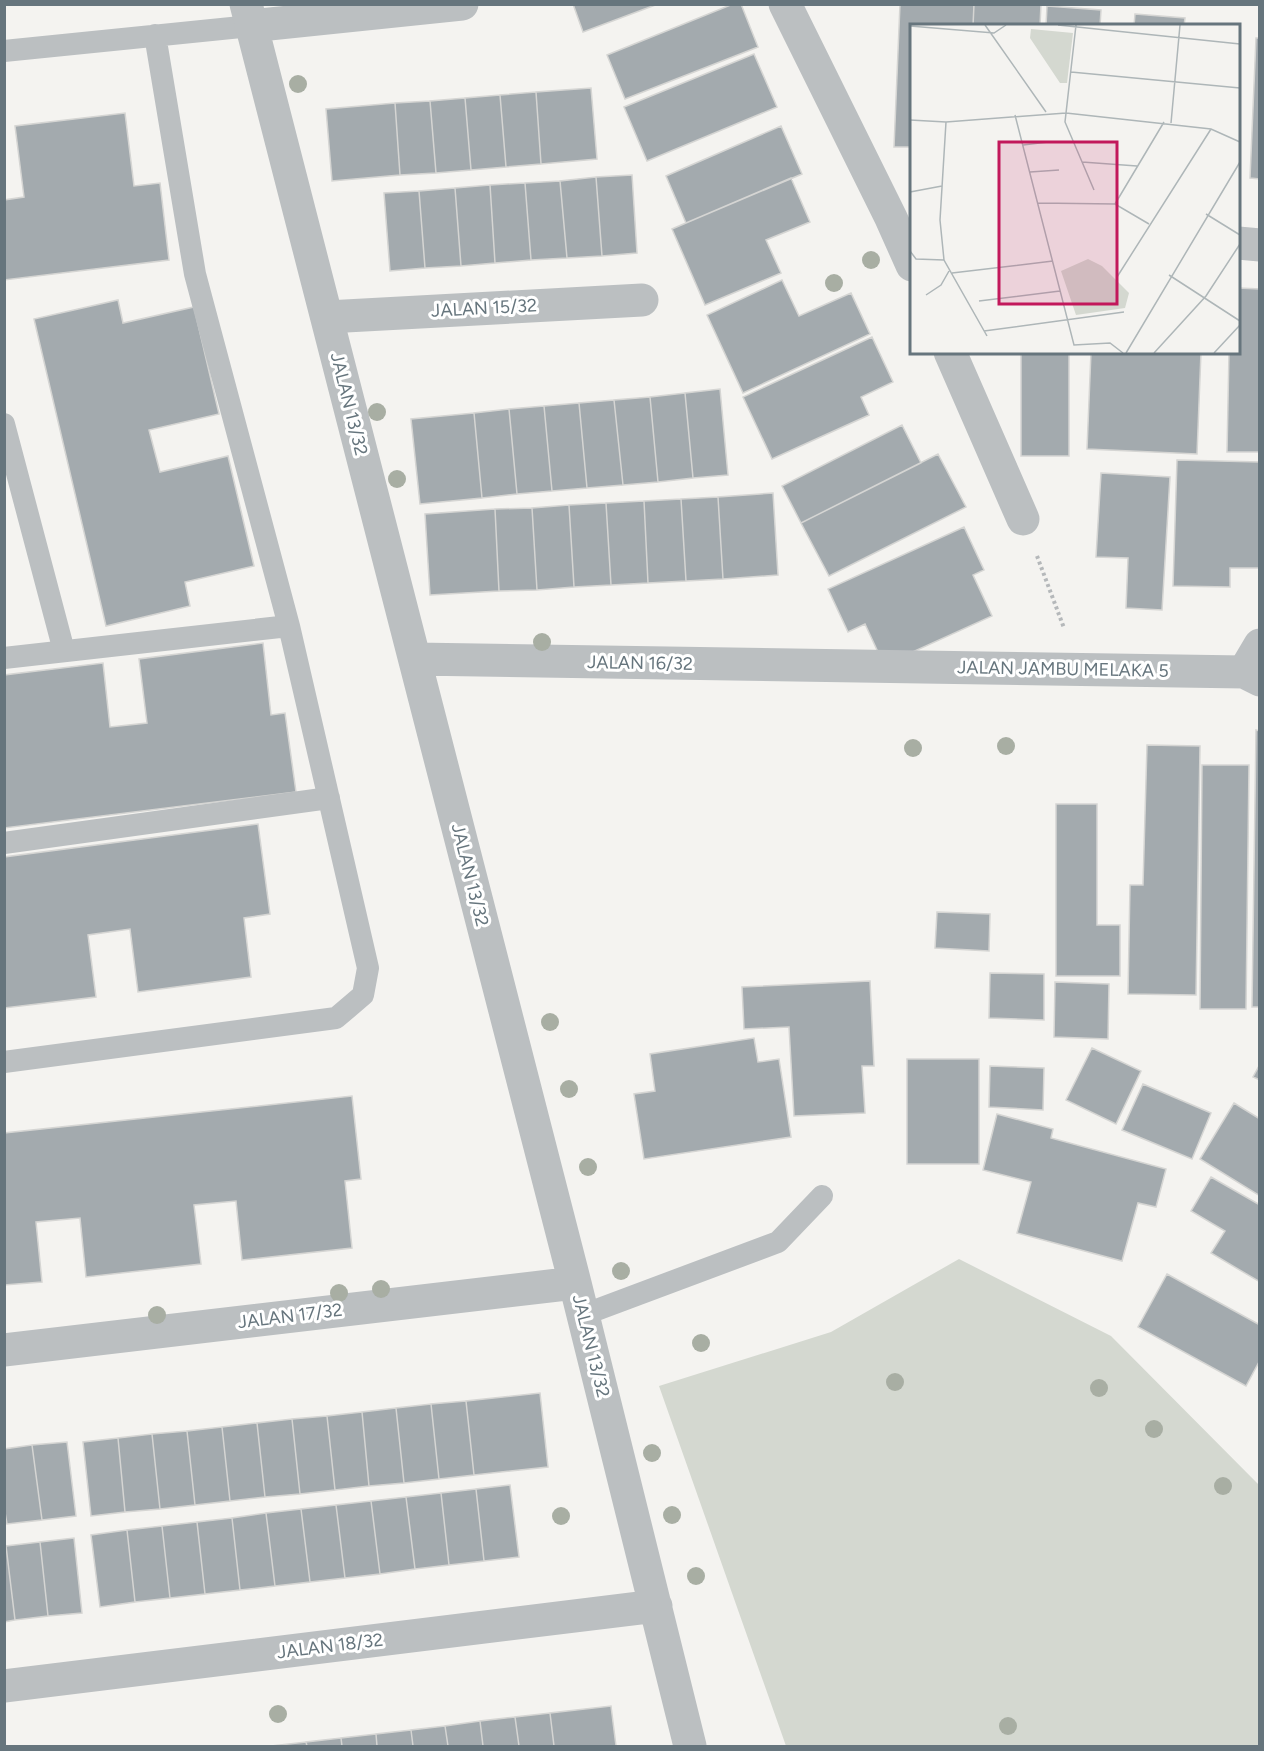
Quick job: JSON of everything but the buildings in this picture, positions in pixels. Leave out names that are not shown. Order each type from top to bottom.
[{"type":"street","points":[[249,15],[462,4]]},
{"type":"street","points":[[785,4],[901,218],[910,256]]},
{"type":"street","name":"JALAN 13/32","points":[[249,15],[575,1283],[690,1746]]},
{"type":"street","points":[[1240,243],[1260,245]]},
{"type":"street","name":"JALAN 15/32","points":[[327,317],[642,300]]},
{"type":"street","points":[[951,354],[1023,519]]},
{"type":"street","name":"JALAN 16/32","points":[[415,659],[864,666]]},
{"type":"street","name":"JALAN JAMBU MELAKA 5","points":[[864,666],[1079,669],[1254,666]]},
{"type":"street","name":"JALAN 17/32","points":[[4,1350],[575,1283]]},
{"type":"street","name":"JALAN 18/32","points":[[4,1686],[656,1606]]},
{"type":"lane","points":[[4,51],[155,35],[249,15]]},
{"type":"lane","points":[[4,1062],[336,1018],[363,996],[368,968],[289,626],[195,274],[155,35]]},
{"type":"lane","points":[[4,424],[64,651]]},
{"type":"lane","points":[[4,658],[289,626]]},
{"type":"lane","points":[[4,843],[329,798]]},
{"type":"lane","points":[[583,1315],[778,1242],[822,1196]]},
{"type":"path","points":[[1023,519],[1079,669]]},
{"type":"shaded area","points":[[959,1259],[1111,1336],[1259,1485],[1259,1746],[786,1746],[659,1386],[831,1332]]}]
